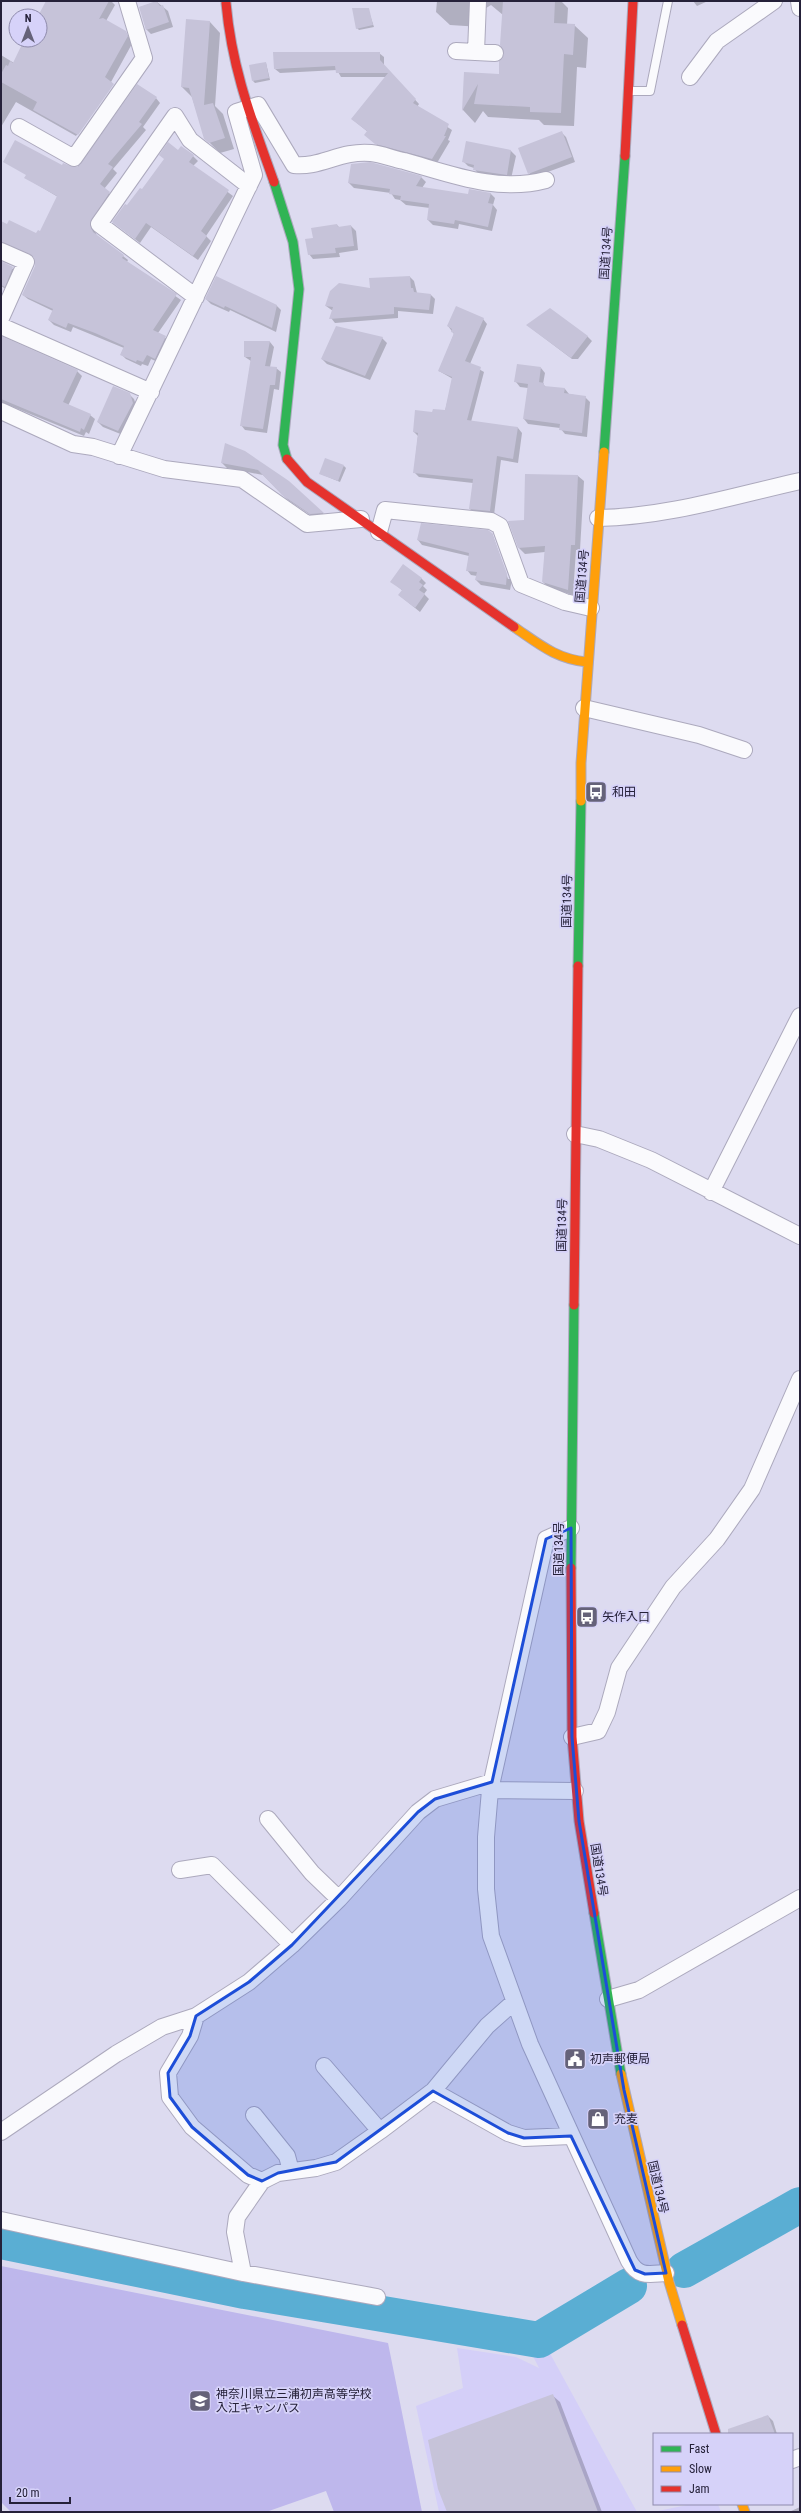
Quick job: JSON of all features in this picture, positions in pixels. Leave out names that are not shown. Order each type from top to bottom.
[{"type":"main road","name":"国道134号","points":[[633,1],[630,91],[587,662],[581,763],[570,1528],[572,1737],[575,1791],[608,2000],[624,2090],[666,2273],[716,2433]]},
{"type":"main road","points":[[223,2],[232,49],[247,108],[273,175],[292,235],[298,264],[298,289],[282,445],[288,462],[308,482],[550,652],[568,660],[587,662]]},
{"type":"street","points":[[19,127],[74,158],[144,58],[126,1]]},
{"type":"street","points":[[476,52],[478,1]]},
{"type":"street","points":[[690,77],[717,41],[774,1]]},
{"type":"street","points":[[799,1],[800,8]]},
{"type":"street","points":[[456,52],[495,53]]},
{"type":"street","points":[[119,456],[254,175],[236,112],[258,105],[294,165],[306,167],[348,153],[372,153],[491,184],[524,186],[546,180]]},
{"type":"street","points":[[196,297],[99,224],[175,116],[190,140],[249,186]]},
{"type":"street","points":[[1,251],[26,262],[1,318]]},
{"type":"street","points":[[1,326],[151,392]]},
{"type":"street","points":[[1,412],[73,444],[93,447],[164,469],[242,479],[307,524],[361,519]]},
{"type":"street","points":[[598,518],[675,511],[720,498],[800,481]]},
{"type":"street","points":[[379,532],[385,510],[491,521],[500,526],[521,584],[565,602],[591,608]]},
{"type":"street","points":[[584,708],[699,735],[744,750]]},
{"type":"street","points":[[711,1192],[800,1016]]},
{"type":"street","points":[[575,1134],[599,1139],[651,1160],[711,1192],[800,1236]]},
{"type":"street","points":[[572,1737],[598,1731],[607,1712],[619,1668],[673,1587],[717,1539],[752,1489],[800,1379]]},
{"type":"street","points":[[570,1528],[546,1539],[491,1786],[486,1837],[486,1889],[491,1936],[530,2044],[571,2136],[635,2270],[645,2274],[666,2273]]},
{"type":"street","points":[[1,2132],[116,2054],[162,2027],[196,2016],[249,1982],[292,1945],[339,1899],[418,1812],[435,1799],[491,1786],[575,1791]]},
{"type":"street","points":[[268,1819],[312,1873],[339,1899]]},
{"type":"street","points":[[180,1870],[212,1865],[292,1945]]},
{"type":"street","points":[[608,2000],[639,1990],[800,1898]]},
{"type":"street","points":[[243,2273],[235,2232],[237,2217],[262,2181],[278,2173],[316,2168],[336,2162],[380,2131],[433,2091],[487,2026],[514,2002]]},
{"type":"street","points":[[196,2016],[190,2036],[168,2073],[170,2098],[192,2127],[248,2175],[262,2181]]},
{"type":"street","points":[[324,2066],[380,2131]]},
{"type":"street","points":[[433,2091],[508,2133],[524,2138],[571,2136]]},
{"type":"street","points":[[254,2115],[287,2156],[291,2171]]},
{"type":"street","points":[[1,2220],[243,2273],[377,2297]]},
{"type":"lane","points":[[630,91],[650,91],[668,1]]},
{"type":"highlighted area","points":[[571,1528],[572,1737],[579,1821],[624,2090],[666,2273],[645,2274],[635,2270],[571,2136],[524,2138],[508,2133],[433,2091],[336,2162],[278,2173],[262,2181],[248,2175],[192,2127],[170,2097],[168,2073],[190,2036],[196,2016],[249,1982],[292,1945],[418,1812],[435,1799],[492,1782],[546,1539]]},
{"type":"shaded area","name":"神奈川県立三浦初声高等学校 入江キャンパス","points":[[1,2266],[388,2343],[422,2512],[334,2512],[326,2491],[266,2512],[11,2512],[1,2502]]},
{"type":"shaded area","points":[[457,2348],[516,2357],[539,2368],[533,2356],[547,2348],[637,2512],[439,2512],[416,2406],[463,2388]]},
{"type":"shaded area","points":[[687,2505],[718,2505],[721,2512],[653,2512]]},
{"type":"building","points":[[46,1],[109,1],[99,19],[103,18],[126,31],[128,36],[105,77],[114,84],[78,135],[33,110],[37,102],[1,82],[1,74],[6,65],[8,66],[10,61],[13,63],[20,48],[48,48],[48,8],[42,8]]},
{"type":"building","points":[[156,1],[160,6],[163,5],[169,22],[146,30],[139,7]]},
{"type":"building","points":[[503,1],[555,1],[554,23],[575,24],[573,55],[564,54],[561,113],[530,112],[530,107],[474,104],[478,84],[462,111],[464,72],[499,74],[499,61],[504,54],[500,45]]},
{"type":"building","points":[[352,8],[369,8],[373,25],[356,29]]},
{"type":"building","points":[[186,19],[210,21],[204,105],[213,103],[225,138],[209,143],[204,139],[189,88],[181,87]]},
{"type":"building","points":[[273,52],[380,52],[380,60],[416,99],[413,103],[449,124],[444,136],[446,136],[432,159],[375,144],[364,135],[367,131],[351,119],[388,73],[336,73],[335,66],[274,69]]},
{"type":"building","points":[[266,62],[269,78],[252,81],[249,65]]},
{"type":"building","points":[[137,84],[157,97],[139,122],[142,124],[108,164],[113,167],[100,184],[110,192],[90,223],[93,232],[124,255],[122,258],[177,294],[153,330],[166,336],[155,359],[147,355],[143,362],[137,360],[136,362],[120,355],[124,346],[95,333],[68,323],[66,328],[48,320],[53,309],[22,295],[35,266],[34,257],[1,242],[1,221],[7,224],[9,220],[36,233],[38,230],[40,231],[57,196],[24,178],[26,175],[3,162],[15,140],[62,165],[63,163],[73,167],[78,167]]},
{"type":"building","points":[[562,131],[572,157],[528,174],[518,148]]},
{"type":"building","points":[[466,141],[511,150],[507,175],[473,170],[474,165],[462,162]]},
{"type":"building","points":[[168,142],[178,150],[181,146],[194,155],[189,162],[229,190],[201,231],[207,236],[193,256],[146,223],[135,239],[112,222],[125,204],[127,205],[140,188],[142,189],[164,159],[159,155]]},
{"type":"building","points":[[370,162],[422,176],[416,186],[468,194],[469,189],[491,193],[488,203],[493,204],[488,227],[455,220],[454,224],[427,220],[429,204],[400,200],[401,196],[389,194],[390,189],[348,183],[351,164]]},
{"type":"building","points":[[337,224],[338,227],[351,225],[354,246],[335,248],[336,253],[308,255],[305,239],[313,238],[311,228]]},
{"type":"building","points":[[1,261],[13,267],[5,287],[1,285]]},
{"type":"building","points":[[216,276],[277,305],[272,328],[225,306],[224,308],[205,299]]},
{"type":"building","points":[[410,276],[411,288],[413,288],[414,292],[431,294],[429,310],[394,307],[394,314],[329,319],[333,307],[325,306],[330,291],[339,283],[370,288],[369,278]]},
{"type":"building","points":[[456,306],[484,318],[465,361],[481,367],[467,420],[518,427],[513,459],[497,456],[490,511],[469,509],[473,479],[413,473],[418,433],[413,432],[415,410],[432,412],[433,409],[445,410],[452,377],[438,371],[454,333],[451,332],[452,329],[447,326]]},
{"type":"building","points":[[550,308],[588,336],[571,358],[526,325]]},
{"type":"building","points":[[336,326],[383,337],[365,376],[321,359]]},
{"type":"building","points":[[1,336],[78,370],[63,402],[91,414],[84,430],[81,428],[80,432],[1,399]]},
{"type":"building","points":[[244,341],[270,341],[265,366],[277,367],[275,385],[270,385],[263,429],[240,426],[251,357],[244,357]]},
{"type":"building","points":[[517,364],[541,367],[539,382],[544,383],[544,386],[565,388],[564,393],[586,396],[582,433],[559,430],[560,424],[523,419],[528,384],[514,382]]},
{"type":"building","points":[[113,386],[130,393],[133,403],[118,431],[97,422]]},
{"type":"building","points":[[225,443],[245,451],[289,481],[324,513],[310,514],[282,495],[258,470],[221,463]]},
{"type":"building","points":[[325,458],[344,465],[338,481],[319,474]]},
{"type":"building","points":[[525,474],[578,475],[575,545],[571,545],[568,590],[542,582],[545,546],[518,548],[508,521],[524,520]]},
{"type":"building","points":[[421,523],[488,530],[492,533],[507,574],[506,585],[475,580],[477,572],[466,571],[469,553],[417,540]]},
{"type":"building","points":[[403,564],[422,578],[419,582],[423,585],[419,590],[425,594],[415,608],[398,595],[402,590],[390,582]]},
{"type":"building","points":[[553,2394],[598,2512],[447,2512],[438,2489],[428,2440]]},
{"type":"building","points":[[768,2415],[775,2433],[728,2433],[728,2429]]},
{"type":"waterway","points":[[684,2270],[800,2205]]},
{"type":"waterway","points":[[1,2241],[245,2291],[539,2340],[629,2286]]},
{"type":"traffic: fast","points":[[604,452],[625,156]]},
{"type":"traffic: fast","points":[[274,182],[293,242],[299,289],[283,445],[287,459]]},
{"type":"traffic: fast","points":[[578,966],[581,801]]},
{"type":"traffic: fast","points":[[571,1568],[574,1305]]},
{"type":"traffic: fast","points":[[594,1913],[621,2074]]},
{"type":"traffic: slow","points":[[581,801],[581,763],[604,452]]},
{"type":"traffic: slow","points":[[514,627],[548,650],[566,658],[587,662]]},
{"type":"traffic: slow","points":[[621,2074],[669,2282],[682,2325]]},
{"type":"traffic: slow","points":[[742,2505],[745,2512]]},
{"type":"traffic: jam","points":[[625,156],[633,1]]},
{"type":"traffic: jam","points":[[226,3],[233,51],[238,73],[274,182]]},
{"type":"traffic: jam","points":[[287,459],[307,482],[514,627]]},
{"type":"traffic: jam","points":[[574,1305],[578,966]]},
{"type":"traffic: jam","points":[[571,1568],[572,1737],[579,1821],[594,1913]]},
{"type":"traffic: jam","points":[[682,2325],[716,2433]]},
{"type":"place","name":"和田","points":[[596,792]]},
{"type":"place","name":"矢作入口","points":[[587,1617]]},
{"type":"place","name":"初声郵便局","points":[[575,2059]]},
{"type":"place","name":"充麦","points":[[598,2119]]},
{"type":"place","name":"神奈川県立三浦初声高等学校 入江キャンパス","points":[[200,2401]]}]
